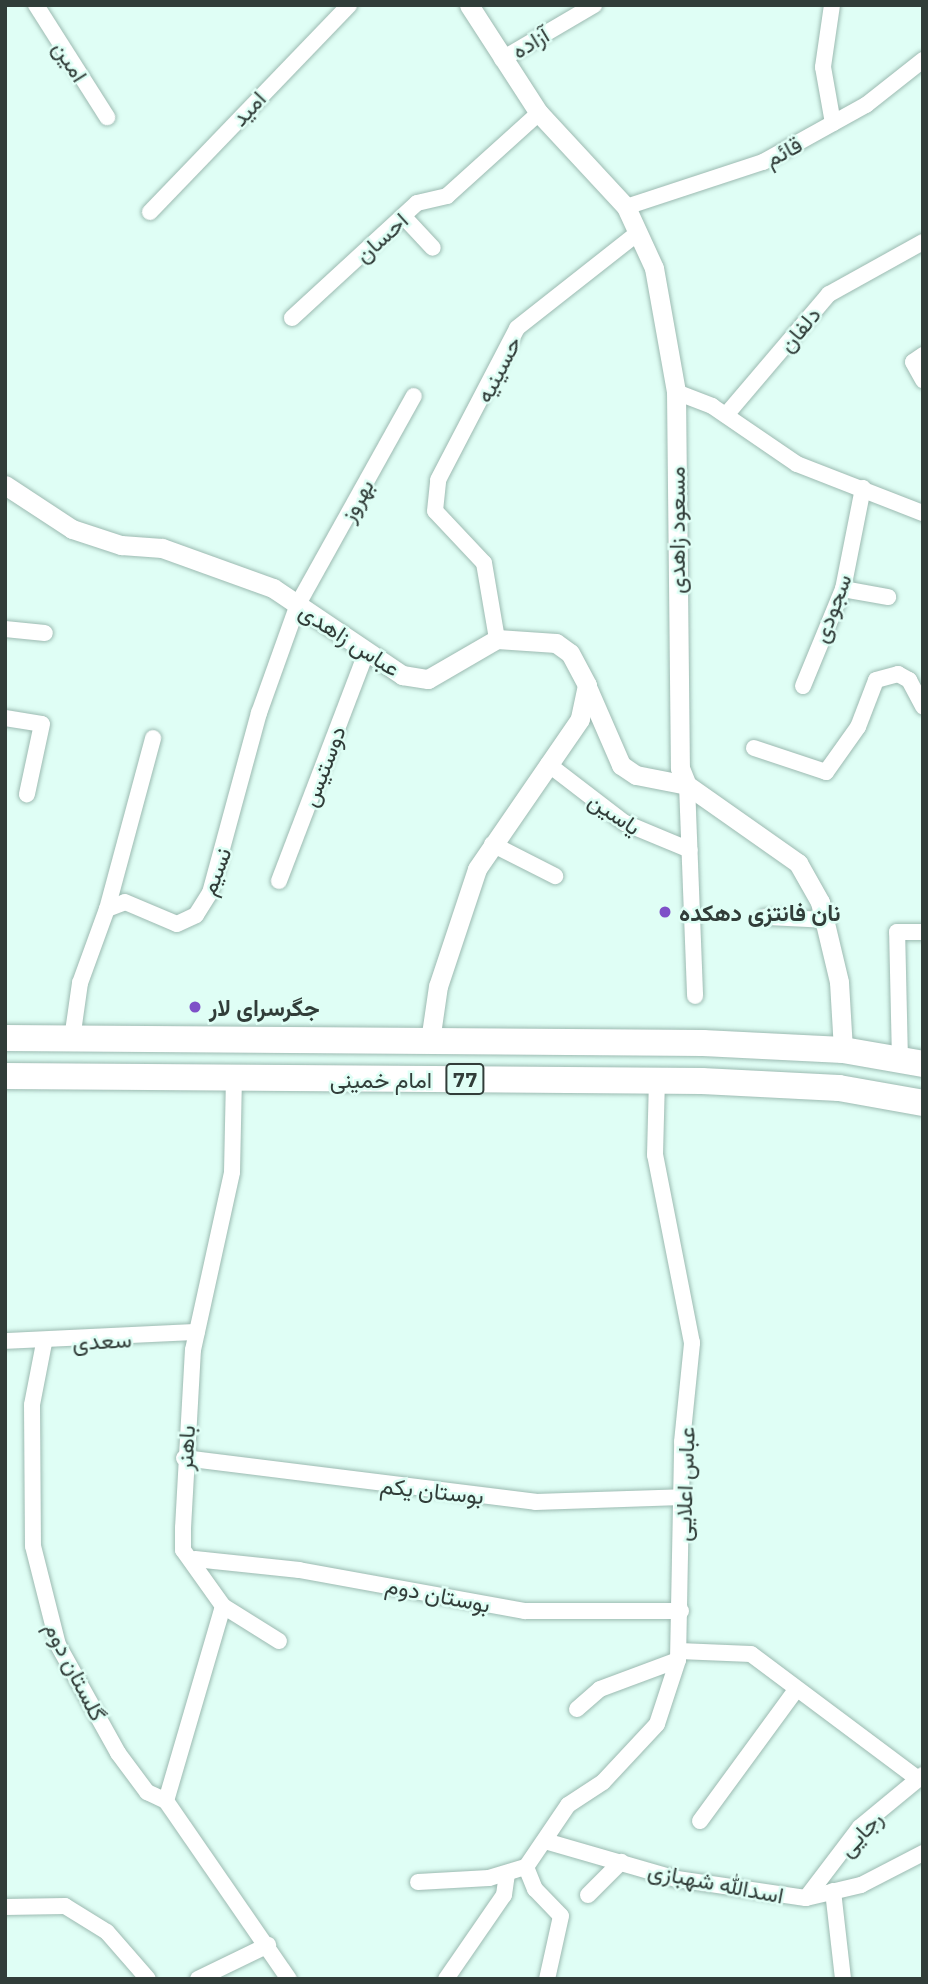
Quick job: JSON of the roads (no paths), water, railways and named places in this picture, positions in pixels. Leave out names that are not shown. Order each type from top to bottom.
[{"type":"highway","name":"امام خمینی","points":[[5,1038],[430,1041],[843,1050],[911,1062]]},
{"type":"highway","points":[[67,1077],[72,1039]]},
{"type":"highway","name":"امام خمینی","points":[[5,1076],[657,1081],[839,1088],[923,1103]]},
{"type":"street","name":"امین","points":[[36,5],[107,117]]},
{"type":"street","name":"امید","points":[[150,212],[349,5]]},
{"type":"street","name":"مسعود زاهدی","points":[[470,5],[502,59],[539,113],[626,207],[639,232],[664,299],[676,393],[677,729],[687,785]]},
{"type":"street","name":"آزاده","points":[[502,59],[594,5]]},
{"type":"street","points":[[832,5],[823,67],[833,123]]},
{"type":"street","name":"قائم","points":[[626,207],[763,162],[833,123],[923,60]]},
{"type":"street","name":"احسان","points":[[292,318],[417,204],[447,196],[539,113]]},
{"type":"street","points":[[404,217],[433,248]]},
{"type":"street","name":"حسینیه","points":[[497,639],[484,563],[435,511],[438,480],[517,328],[550,297],[639,232]]},
{"type":"street","name":"دلفان","points":[[726,415],[829,294],[853,286],[923,242]]},
{"type":"street","points":[[923,355],[913,362],[923,380]]},
{"type":"street","points":[[676,393],[726,415],[797,464],[923,513]]},
{"type":"street","name":"بهروز","points":[[298,604],[414,396]]},
{"type":"street","name":"عباس زاهدی","points":[[5,485],[72,529],[213,565],[298,604],[402,676],[428,679],[497,639]]},
{"type":"street","name":"سجودی","points":[[803,686],[843,589],[863,488]]},
{"type":"street","points":[[843,589],[888,597]]},
{"type":"street","name":"نسیم","points":[[107,909],[125,902],[177,924],[196,915],[210,893],[259,713],[298,604]]},
{"type":"street","points":[[5,629],[46,633]]},
{"type":"street","points":[[497,639],[556,643],[570,653],[587,685],[621,765],[636,775],[687,785],[797,863],[826,920],[839,982],[843,1050]]},
{"type":"street","name":"دوستیس","points":[[279,881],[367,651]]},
{"type":"street","points":[[754,748],[826,772],[858,727],[876,680],[898,674],[909,680],[923,706]]},
{"type":"street","points":[[430,1041],[442,973],[477,869],[580,719],[587,685]]},
{"type":"street","points":[[5,719],[41,724],[27,794]]},
{"type":"street","points":[[72,1039],[80,984],[107,909],[153,738]]},
{"type":"street","name":"یاسین","points":[[548,764],[625,822],[690,850]]},
{"type":"street","points":[[687,785],[695,996]]},
{"type":"street","points":[[492,844],[555,876]]},
{"type":"street","points":[[765,917],[826,920]]},
{"type":"street","points":[[911,1062],[897,932],[923,932]]},
{"type":"street","name":"باهنر","points":[[223,1606],[195,1559],[183,1550],[184,1458],[198,1332],[232,1172],[234,1078]]},
{"type":"street","name":"عباس اعلایی","points":[[526,1867],[568,1805],[603,1782],[657,1724],[679,1656],[682,1497],[692,1343],[655,1155],[657,1081]]},
{"type":"street","name":"سعدی","points":[[5,1341],[44,1343],[198,1332]]},
{"type":"street","name":"گلستان دوم","points":[[44,1343],[32,1405],[33,1545],[43,1603],[58,1645],[118,1754],[147,1792],[166,1801],[289,1979]]},
{"type":"street","name":"بوستان یکم","points":[[184,1458],[535,1502],[682,1497]]},
{"type":"street","name":"بوستان دوم","points":[[195,1559],[299,1570],[525,1611],[681,1611]]},
{"type":"street","points":[[166,1801],[223,1606],[279,1640]]},
{"type":"street","points":[[576,1709],[600,1689],[679,1656],[751,1654],[920,1777]]},
{"type":"street","points":[[700,1821],[796,1689]]},
{"type":"street","name":"رجایی","points":[[806,1898],[860,1827],[920,1777]]},
{"type":"street","name":"اسدالله شهبازی","points":[[545,1841],[731,1890],[806,1898],[861,1885],[923,1853]]},
{"type":"street","points":[[588,1895],[621,1862]]},
{"type":"street","points":[[418,1882],[507,1873],[526,1867],[535,1889],[561,1916],[547,1979]]},
{"type":"street","points":[[446,1979],[504,1895],[507,1873]]},
{"type":"street","points":[[833,1891],[843,1979]]},
{"type":"street","points":[[5,1907],[65,1906],[107,1932],[148,1979]]},
{"type":"street","points":[[198,1979],[268,1945]]},
{"type":"place","name":"نان فانتزی دهکده","points":[[665,912]]},
{"type":"place","name":"جگرسرای لار","points":[[195,1007]]}]
